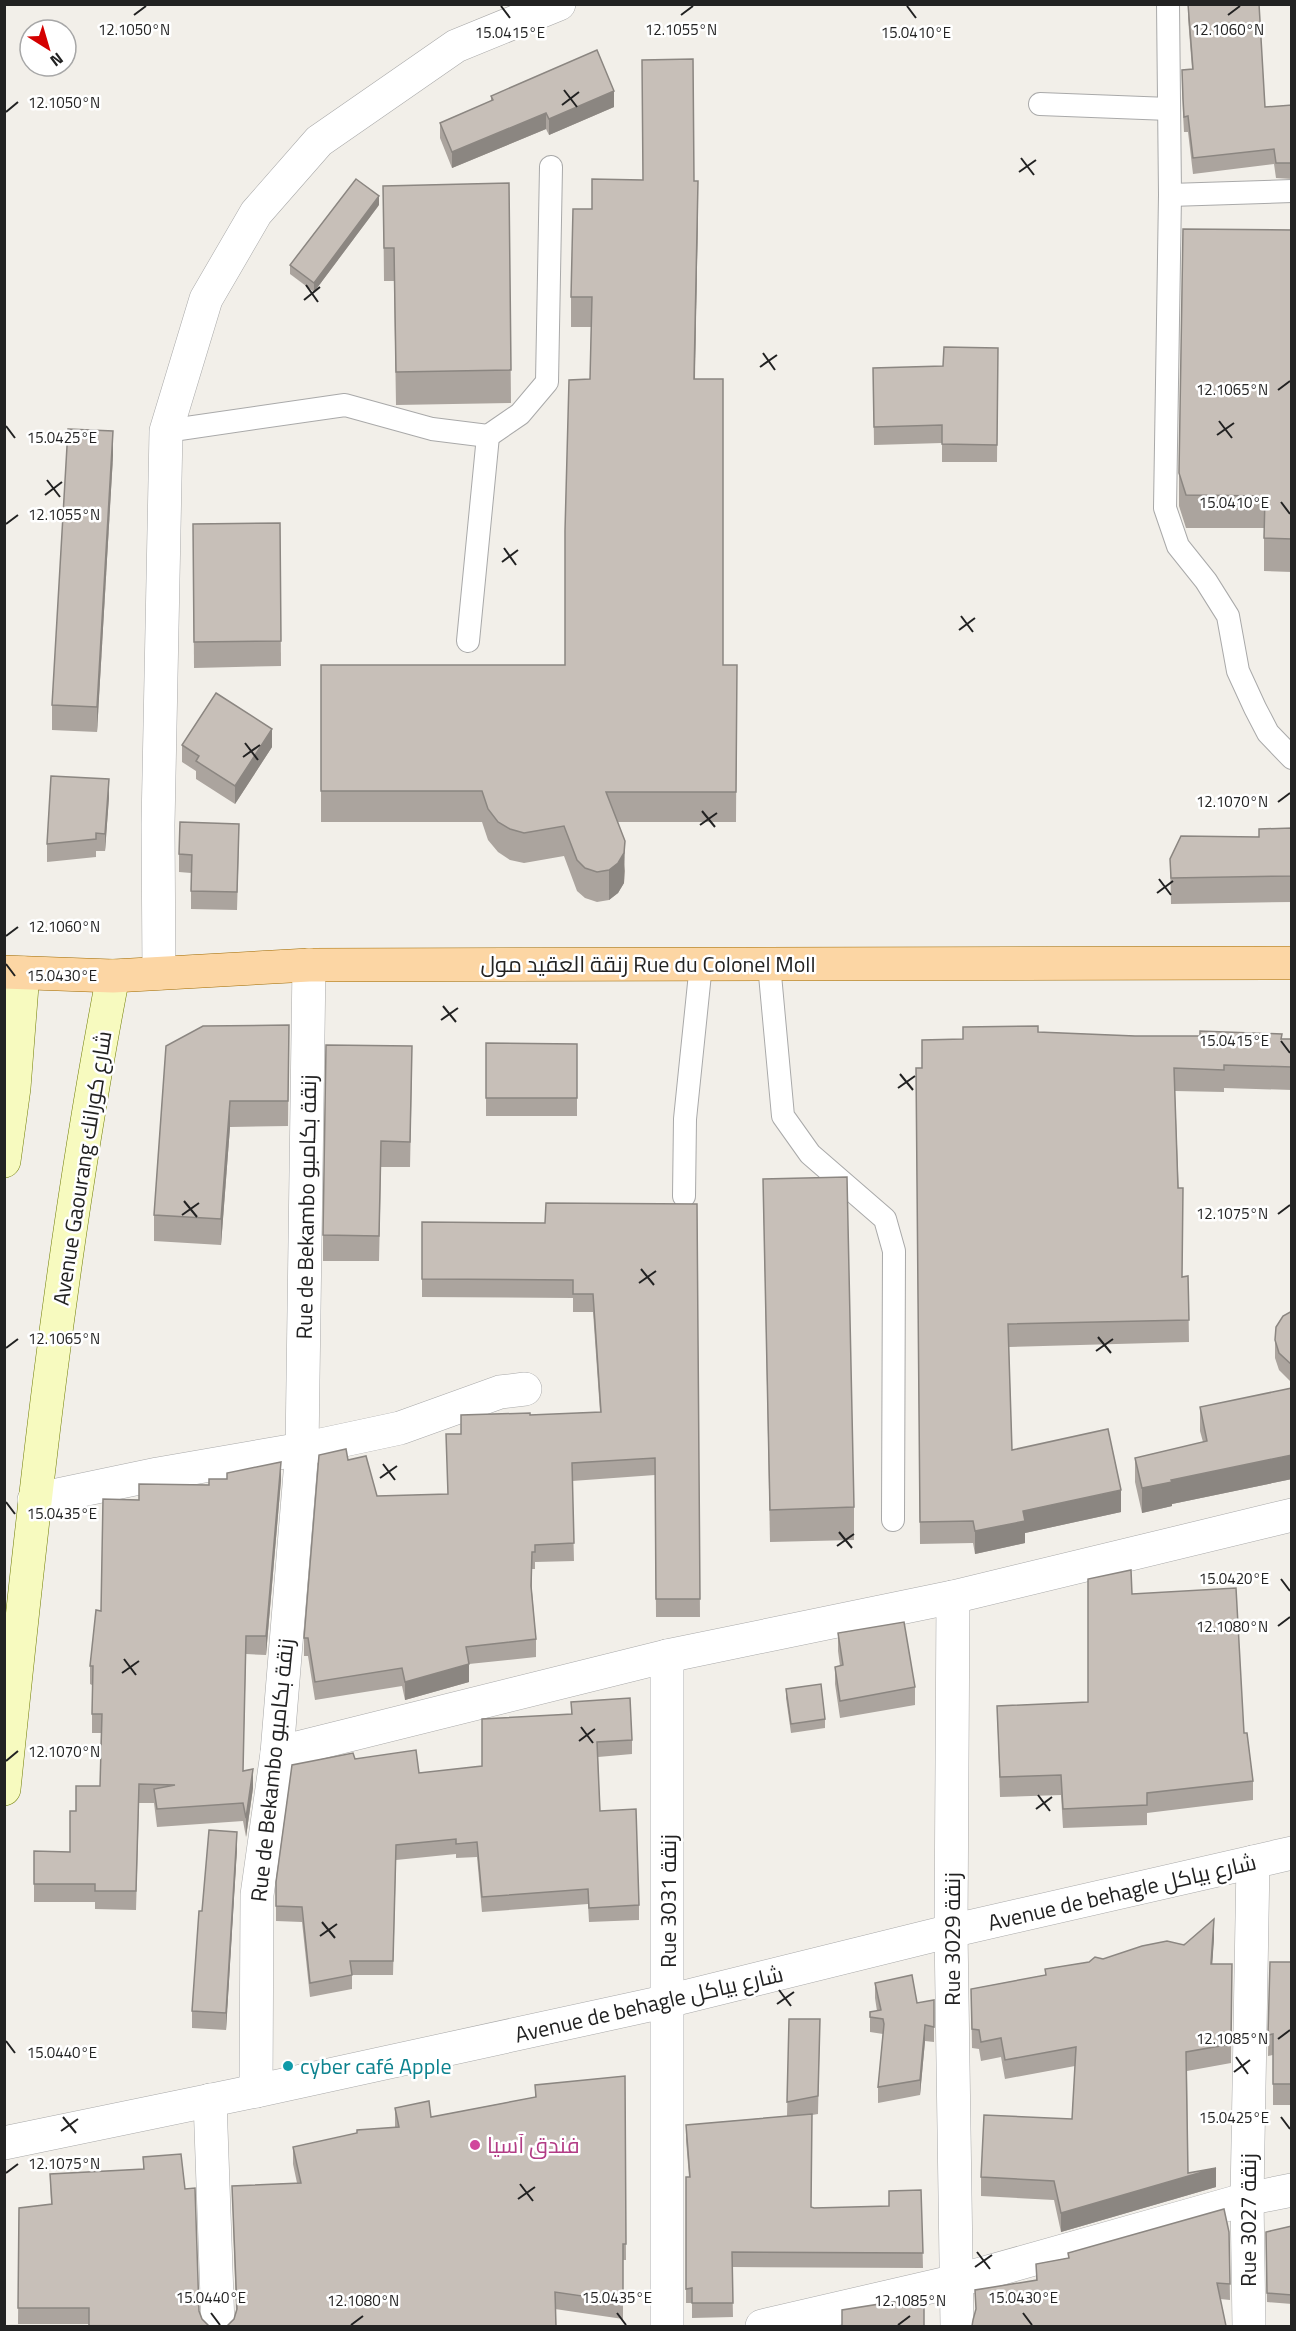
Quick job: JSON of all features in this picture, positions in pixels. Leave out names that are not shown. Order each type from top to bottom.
[{"type":"main road","name":"زنقة العقيد مول Rue du Colonel Moll","points":[[14,973],[113,976],[309,965],[1292,963]]},
{"type":"main road","points":[[4,1161],[14,1088],[14,973]]},
{"type":"main road","name":"Avenue Gaourang شارع كورانك","points":[[4,1789],[34,1500],[81,1158],[113,976]]},
{"type":"street","points":[[159,973],[158,825],[166,431],[206,299],[256,213],[318,141],[456,46],[559,4]]},
{"type":"street","name":"Rue de Bekambo زنقة بكامبو","points":[[256,2091],[257,1894],[277,1753],[302,1449],[309,965]]},
{"type":"street","points":[[34,1500],[400,1428],[500,1392],[525,1389]]},
{"type":"street","points":[[277,1753],[667,1656],[953,1597],[1292,1515]]},
{"type":"street","name":"Rue 3029 زنقة","points":[[953,1597],[951,1931],[957,2326]]},
{"type":"street","name":"Rue 3031 زنقة","points":[[667,1656],[667,2326]]},
{"type":"street","name":"Avenue de behagle شارع بياكل","points":[[4,2143],[256,2091],[668,2001],[951,1931],[1292,1853]]},
{"type":"street","name":"Rue 3027 زنقة","points":[[1249,2326],[1247,2199],[1253,1862]]},
{"type":"street","points":[[210,2100],[218,2326]]},
{"type":"street","points":[[762,2326],[956,2281],[1247,2199],[1292,2190]]},
{"type":"lane","points":[[1168,4],[1170,195],[1165,508],[1178,546],[1206,581],[1228,616],[1238,671],[1255,708],[1268,733],[1292,758]]},
{"type":"lane","points":[[1040,104],[1169,109]]},
{"type":"lane","points":[[166,431],[345,405],[432,429],[488,436],[520,414],[547,382],[551,167]]},
{"type":"lane","points":[[1170,195],[1292,191]]},
{"type":"lane","points":[[468,641],[488,436]]},
{"type":"lane","points":[[684,1196],[685,1119],[701,964]]},
{"type":"lane","points":[[769,964],[783,1116],[810,1154],[885,1219],[894,1251],[893,1520]]},
{"type":"building","points":[[1188,4],[1259,4],[1265,107],[1292,105],[1292,163],[1276,163],[1274,149],[1193,158],[1188,116],[1184,117],[1182,70],[1193,69]]},
{"type":"building","points":[[597,50],[614,91],[549,119],[546,113],[452,152],[440,123],[493,100],[491,96]]},
{"type":"building","points":[[693,59],[694,181],[698,181],[694,379],[723,379],[723,665],[737,665],[736,792],[606,792],[625,841],[624,853],[618,863],[609,870],[597,872],[585,868],[577,860],[564,826],[524,833],[510,829],[498,822],[488,809],[482,791],[321,791],[321,665],[565,665],[565,531],[569,380],[590,379],[592,297],[571,297],[573,209],[592,209],[592,179],[643,180],[642,60]]},
{"type":"building","points":[[356,179],[379,196],[314,283],[290,265]]},
{"type":"building","points":[[509,183],[511,370],[396,372],[394,248],[384,248],[383,186]]},
{"type":"building","points":[[1183,229],[1292,230],[1292,539],[1264,538],[1265,496],[1186,495],[1179,473]]},
{"type":"building","points":[[944,347],[998,348],[997,445],[942,444],[942,425],[874,427],[873,368],[943,366]]},
{"type":"building","points":[[68,429],[113,431],[97,707],[52,705]]},
{"type":"building","points":[[280,523],[281,641],[194,642],[193,524]]},
{"type":"building","points":[[216,693],[272,729],[235,786],[196,761],[199,756],[182,745]]},
{"type":"building","points":[[51,776],[109,779],[105,834],[96,833],[96,839],[47,844]]},
{"type":"building","points":[[180,822],[239,824],[237,892],[191,891],[192,855],[179,854]]},
{"type":"building","points":[[1292,828],[1292,876],[1171,878],[1170,859],[1181,836],[1259,837],[1259,829]]},
{"type":"building","points":[[289,1025],[288,1101],[230,1101],[221,1219],[154,1215],[166,1046],[203,1026]]},
{"type":"building","points":[[1038,1026],[1038,1032],[1135,1036],[1200,1036],[1200,1031],[1282,1034],[1281,1039],[1292,1039],[1292,1067],[1224,1065],[1224,1070],[1174,1068],[1178,1188],[1183,1188],[1182,1277],[1188,1276],[1189,1320],[1008,1324],[1012,1450],[1108,1429],[1121,1490],[1023,1511],[1025,1521],[975,1531],[973,1521],[920,1522],[916,1068],[922,1068],[922,1040],[963,1039],[963,1027]]},
{"type":"building","points":[[486,1043],[577,1044],[577,1098],[486,1098]]},
{"type":"building","points":[[326,1045],[412,1046],[410,1142],[381,1141],[379,1236],[323,1235]]},
{"type":"building","points":[[847,1177],[854,1507],[770,1510],[763,1179]]},
{"type":"building","points":[[546,1203],[697,1204],[700,1599],[656,1599],[655,1458],[572,1463],[574,1543],[535,1545],[535,1552],[532,1552],[531,1586],[536,1639],[466,1647],[469,1664],[405,1682],[402,1668],[315,1682],[308,1638],[304,1638],[319,1455],[346,1449],[348,1460],[366,1456],[377,1496],[448,1494],[446,1434],[461,1434],[461,1415],[601,1412],[593,1294],[573,1294],[573,1280],[422,1279],[422,1222],[545,1223]]},
{"type":"building","points":[[1292,1311],[1292,1365],[1279,1353],[1275,1340],[1276,1327],[1283,1316]]},
{"type":"building","points":[[1292,1388],[1292,1455],[1142,1488],[1135,1458],[1207,1441],[1200,1407]]},
{"type":"building","points":[[281,1462],[266,1636],[246,1636],[243,1771],[253,1769],[246,1818],[243,1803],[157,1809],[154,1789],[175,1785],[139,1784],[136,1891],[95,1891],[95,1884],[34,1884],[34,1851],[70,1852],[70,1811],[76,1811],[76,1786],[100,1786],[102,1714],[92,1714],[93,1666],[90,1666],[96,1610],[101,1611],[103,1499],[139,1500],[139,1484],[209,1485],[209,1479],[227,1479],[227,1473]]},
{"type":"building","points":[[1131,1570],[1132,1594],[1236,1588],[1244,1733],[1247,1733],[1253,1781],[1147,1793],[1147,1805],[1063,1809],[1061,1775],[1000,1777],[997,1706],[1088,1702],[1088,1579]]},
{"type":"building","points":[[904,1622],[915,1687],[840,1701],[835,1667],[843,1665],[838,1633]]},
{"type":"building","points":[[821,1684],[825,1719],[791,1724],[786,1689]]},
{"type":"building","points":[[630,1698],[632,1740],[597,1742],[600,1811],[636,1809],[639,1905],[589,1908],[588,1889],[482,1897],[477,1842],[456,1844],[456,1839],[396,1845],[393,1961],[350,1961],[352,1975],[310,1983],[302,1907],[276,1906],[276,1882],[292,1765],[353,1753],[355,1759],[416,1750],[419,1773],[482,1766],[482,1719],[572,1714],[571,1702]]},
{"type":"building","points":[[209,1830],[237,1832],[226,2013],[192,2011],[199,1911],[202,1911]]},
{"type":"building","points":[[1214,1919],[1211,1964],[1232,1964],[1231,2044],[1186,2052],[1188,2173],[1216,2168],[1061,2213],[1054,2181],[981,2177],[984,2115],[1072,2119],[1076,2047],[1005,2060],[1001,2038],[981,2042],[979,2030],[972,2029],[971,1989],[1046,1975],[1045,1969],[1089,1962],[1095,1957],[1103,1959],[1142,1946],[1167,1941],[1184,1945]]},
{"type":"building","points":[[1270,1962],[1292,1962],[1292,2084],[1273,2084],[1273,2034],[1268,2035]]},
{"type":"building","points":[[912,1975],[917,2003],[934,2000],[934,2027],[925,2025],[920,2080],[878,2087],[884,2024],[883,2019],[870,2017],[870,2012],[881,2010],[875,1983]]},
{"type":"building","points":[[789,2019],[820,2019],[818,2096],[787,2102]]},
{"type":"building","points":[[625,2076],[626,2244],[623,2244],[623,2302],[555,2292],[556,2326],[227,2326],[234,2319],[237,2309],[232,2186],[301,2183],[293,2147],[357,2133],[357,2130],[399,2127],[395,2108],[429,2101],[431,2117],[536,2097],[535,2085]]},
{"type":"building","points":[[812,2114],[811,2207],[889,2206],[889,2191],[921,2190],[923,2253],[732,2252],[733,2303],[692,2303],[692,2288],[686,2289],[686,2177],[690,2177],[686,2125]]},
{"type":"building","points":[[181,2154],[185,2189],[195,2188],[199,2311],[202,2319],[209,2326],[89,2326],[89,2308],[18,2308],[19,2208],[52,2204],[50,2174],[144,2169],[143,2157]]},
{"type":"building","points":[[1224,2209],[1229,2232],[1230,2284],[1217,2283],[1226,2326],[972,2326],[976,2309],[975,2290],[1037,2280],[1036,2264],[1069,2258],[1068,2253]]},
{"type":"building","points":[[1292,2226],[1292,2295],[1267,2293],[1266,2232]]},
{"type":"building","points":[[924,2297],[924,2326],[842,2326],[842,2310]]},
{"type":"place","name":"cyber café Apple","points":[[288,2066]]},
{"type":"place","name":"فندق آسيا","points":[[475,2145]]}]
